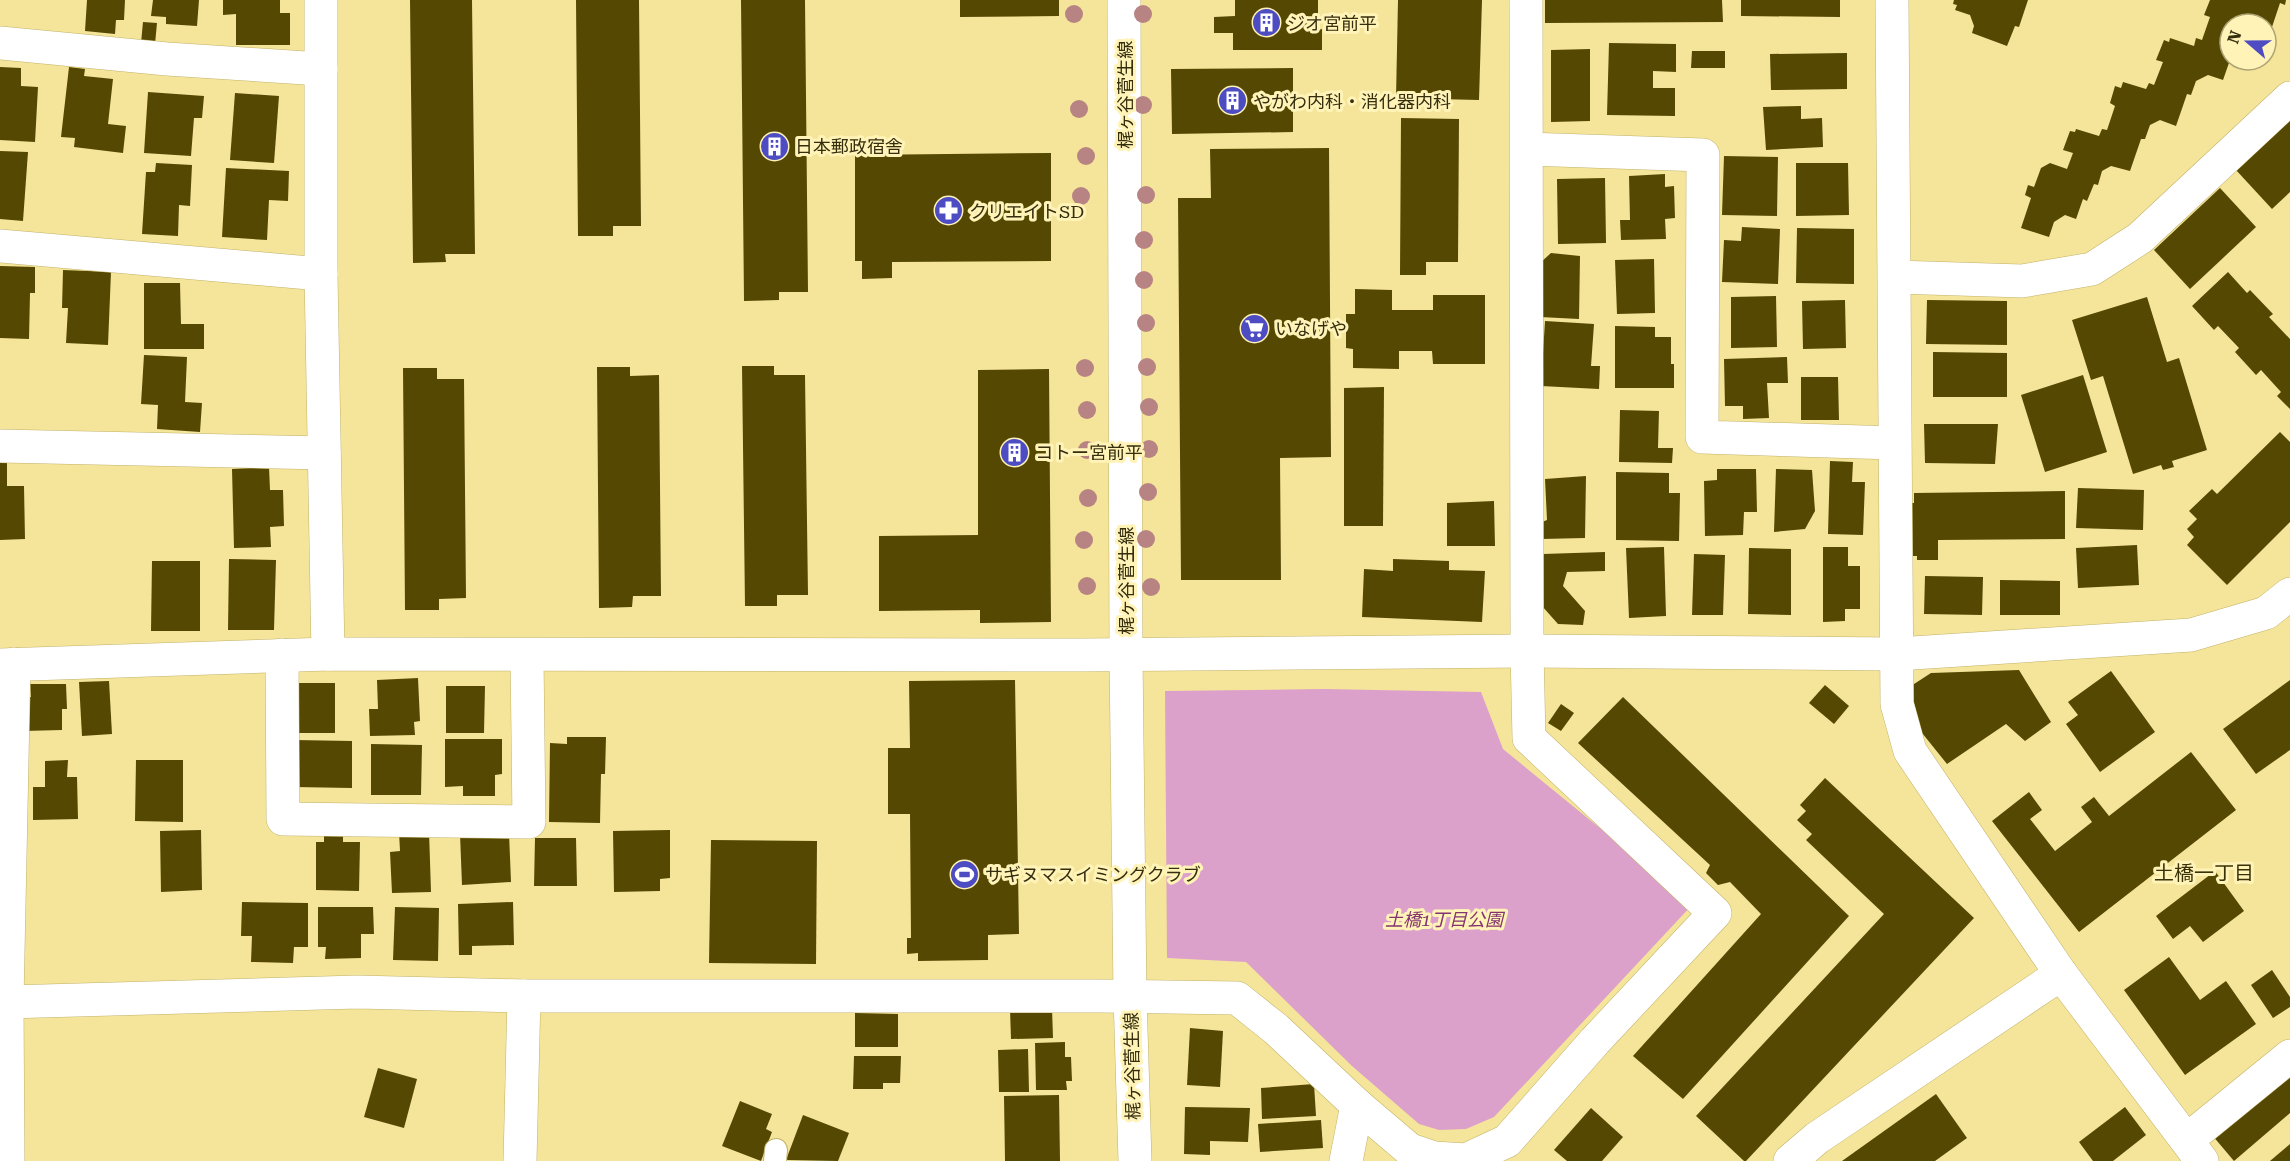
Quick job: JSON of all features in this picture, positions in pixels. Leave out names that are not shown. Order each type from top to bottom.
[{"type":"street","points":[[321,0],[321,274],[328,654]]},
{"type":"street","name":"梶ヶ谷菅生線","points":[[1124,0],[1126,655],[1130,996],[1135,1161]]},
{"type":"street","points":[[7,1002],[357,992],[524,996],[1237,998],[1410,1150],[1434,1158],[1466,1160],[1507,1141],[1595,1041],[1715,913],[1529,738],[1526,0]]},
{"type":"street","points":[[1892,0],[1897,704],[1910,751],[2061,974],[2195,1150],[2290,1056]]},
{"type":"street","points":[[0,43],[167,59],[321,69]]},
{"type":"street","points":[[1894,277],[2022,281],[2092,269],[2140,238],[2290,98]]},
{"type":"street","points":[[1527,148],[1703,155],[1702,437],[1894,443]]},
{"type":"street","points":[[0,246],[321,274]]},
{"type":"street","points":[[0,446],[324,453]]},
{"type":"street","points":[[8,1161],[7,665],[328,654],[1126,655],[1527,651],[1897,654],[2191,636],[2266,613],[2290,594]]},
{"type":"street","points":[[282,655],[283,819],[517,822],[529,822],[527,656]]},
{"type":"street","points":[[1790,1161],[1817,1138],[2061,974]]},
{"type":"street","points":[[520,1161],[524,996]]},
{"type":"street","points":[[1346,1161],[1357,1105]]},
{"type":"green space","name":"土橋1丁目公園","points":[[1324,689],[1481,692],[1503,749],[1693,904],[1494,1117],[1466,1129],[1439,1130],[1419,1124],[1352,1066],[1246,962],[1167,958],[1165,691]]},
{"type":"building","points":[[87,0],[125,0],[124,20],[116,20],[115,34],[85,31]]},
{"type":"building","points":[[153,0],[199,0],[197,26],[166,24],[166,17],[151,16]]},
{"type":"building","points":[[223,0],[280,0],[280,13],[290,13],[290,45],[236,45],[236,14],[223,15]]},
{"type":"building","points":[[410,0],[472,0],[475,254],[445,254],[446,262],[413,263]]},
{"type":"building","points":[[576,0],[639,0],[641,226],[613,226],[613,236],[578,236]]},
{"type":"building","name":"日本郵政宿舎","points":[[741,0],[805,0],[808,292],[779,292],[779,300],[744,301]]},
{"type":"building","points":[[960,0],[1059,0],[1059,16],[960,17]]},
{"type":"building","name":"ジオ宮前平","points":[[1235,0],[1318,0],[1318,30],[1322,29],[1322,50],[1233,50],[1233,33],[1214,33],[1214,17],[1235,16]]},
{"type":"building","points":[[1398,0],[1482,0],[1479,100],[1396,98]]},
{"type":"building","points":[[1545,0],[1722,0],[1723,22],[1545,23]]},
{"type":"building","points":[[1741,0],[1840,0],[1840,17],[1741,16]]},
{"type":"building","points":[[1954,0],[2028,0],[2019,27],[2015,26],[2007,46],[1972,33],[1974,26],[1970,15],[1955,10],[1957,5],[1953,4]]},
{"type":"building","points":[[2210,0],[2286,0],[2285,5],[2280,3],[2277,12],[2218,12],[2218,72],[2226,72],[2223,80],[2208,75],[2196,81],[2191,95],[2187,94],[2176,126],[2160,120],[2150,125],[2145,139],[2141,139],[2130,171],[2111,166],[2102,171],[2098,185],[2094,184],[2087,201],[2083,199],[2076,219],[2065,215],[2054,222],[2049,237],[2021,228],[2031,198],[2025,195],[2028,185],[2034,187],[2041,168],[2050,163],[2067,169],[2073,153],[2063,150],[2070,131],[2075,132],[2076,129],[2099,136],[2102,129],[2107,130],[2115,106],[2110,103],[2115,86],[2121,88],[2123,82],[2146,89],[2149,83],[2154,85],[2163,62],[2156,60],[2164,40],[2169,42],[2170,38],[2194,46],[2196,38],[2202,40],[2210,17],[2204,15]]},
{"type":"building","points":[[143,22],[157,23],[155,44],[141,43]]},
{"type":"building","points":[[1609,43],[1676,44],[1676,72],[1653,71],[1653,88],[1675,88],[1675,116],[1607,115]]},
{"type":"building","points":[[1590,49],[1590,121],[1551,122],[1551,50]]},
{"type":"building","points":[[1692,51],[1725,51],[1725,68],[1691,68]]},
{"type":"building","points":[[1847,53],[1847,89],[1771,90],[1770,54]]},
{"type":"building","points":[[0,67],[21,68],[21,86],[38,87],[35,142],[0,140]]},
{"type":"building","points":[[69,67],[85,69],[84,76],[113,79],[108,124],[126,126],[123,153],[74,147],[75,138],[61,137]]},
{"type":"building","name":"やがわ内科・消化器内科","points":[[1293,68],[1293,132],[1172,134],[1171,69]]},
{"type":"building","points":[[148,92],[204,96],[202,118],[194,118],[191,156],[144,153]]},
{"type":"building","points":[[235,93],[279,96],[274,163],[230,160]]},
{"type":"building","points":[[1801,106],[1801,119],[1822,118],[1823,147],[1766,150],[1763,107]]},
{"type":"building","points":[[1401,118],[1459,119],[1458,262],[1426,262],[1426,275],[1400,275]]},
{"type":"building","points":[[2290,120],[2290,192],[2272,209],[2236,170]]},
{"type":"building","name":"いなげや","points":[[1329,148],[1331,457],[1280,458],[1281,580],[1181,580],[1178,198],[1211,198],[1210,149]]},
{"type":"building","points":[[0,151],[28,152],[23,221],[0,219]]},
{"type":"building","points":[[1051,153],[1051,261],[892,262],[892,278],[862,279],[862,261],[855,261],[855,155]]},
{"type":"building","points":[[1724,156],[1778,157],[1777,216],[1722,215]]},
{"type":"building","points":[[156,163],[192,165],[190,206],[179,205],[178,236],[142,234],[146,172],[155,172]]},
{"type":"building","points":[[1796,163],[1848,163],[1849,215],[1796,216]]},
{"type":"building","points":[[226,168],[289,171],[288,201],[269,200],[267,240],[222,237]]},
{"type":"building","points":[[1665,174],[1665,187],[1674,186],[1675,218],[1665,219],[1666,239],[1621,240],[1620,220],[1630,220],[1629,176]]},
{"type":"building","points":[[1605,178],[1606,243],[1558,244],[1557,179]]},
{"type":"building","points":[[2220,188],[2256,227],[2190,289],[2154,250]]},
{"type":"building","points":[[1742,227],[1780,229],[1778,284],[1722,282],[1724,240],[1741,241]]},
{"type":"building","points":[[1797,228],[1854,229],[1854,284],[1796,283]]},
{"type":"building","points":[[1551,253],[1580,256],[1579,319],[1540,317],[1540,263]]},
{"type":"building","points":[[1654,259],[1655,313],[1617,314],[1615,260]]},
{"type":"building","points":[[0,266],[35,267],[35,293],[30,293],[29,339],[0,338]]},
{"type":"building","points":[[63,270],[111,272],[108,345],[66,343],[68,308],[62,308]]},
{"type":"building","points":[[2228,272],[2247,293],[2250,290],[2273,314],[2269,317],[2290,339],[2290,409],[2277,396],[2281,392],[2261,370],[2256,375],[2235,352],[2239,348],[2218,326],[2214,330],[2192,306]]},
{"type":"building","points":[[144,283],[180,283],[181,324],[204,324],[204,349],[144,349]]},
{"type":"building","points":[[1355,289],[1392,290],[1392,310],[1433,310],[1433,295],[1485,295],[1485,364],[1433,364],[1432,351],[1399,351],[1399,369],[1353,368],[1353,349],[1346,348],[1346,314],[1355,314]]},
{"type":"building","points":[[1776,296],[1777,347],[1731,348],[1731,297]]},
{"type":"building","points":[[2147,297],[2167,362],[2179,358],[2207,450],[2172,461],[2174,467],[2163,470],[2161,465],[2133,474],[2103,376],[2091,380],[2072,320]]},
{"type":"building","points":[[1845,300],[1846,348],[1803,349],[1802,301]]},
{"type":"building","points":[[1927,300],[2007,301],[2007,345],[1926,344]]},
{"type":"building","points":[[1545,321],[1594,324],[1591,366],[1600,366],[1599,389],[1541,386]]},
{"type":"building","points":[[1615,326],[1655,327],[1655,337],[1671,337],[1674,388],[1615,388]]},
{"type":"building","points":[[1933,352],[2007,353],[2007,397],[1933,397]]},
{"type":"building","points":[[144,355],[187,357],[185,402],[202,403],[200,432],[157,429],[158,405],[141,404]]},
{"type":"building","points":[[1787,357],[1788,383],[1767,383],[1769,418],[1743,419],[1743,406],[1725,406],[1724,359]]},
{"type":"building","points":[[742,366],[774,366],[774,375],[805,375],[808,595],[777,595],[777,606],[745,606]]},
{"type":"building","points":[[597,367],[630,367],[630,376],[659,375],[661,596],[633,596],[632,607],[599,608]]},
{"type":"building","points":[[403,368],[437,368],[437,379],[464,379],[466,598],[439,599],[439,610],[405,610]]},
{"type":"building","name":"コトー宮前平","points":[[1049,369],[1051,622],[980,623],[980,610],[879,611],[879,536],[978,535],[978,370]]},
{"type":"building","points":[[2083,375],[2107,452],[2045,472],[2021,395]]},
{"type":"building","points":[[1801,377],[1838,377],[1839,420],[1801,420]]},
{"type":"building","points":[[1384,387],[1383,526],[1344,526],[1344,388]]},
{"type":"building","points":[[1620,410],[1659,411],[1658,448],[1673,448],[1672,463],[1619,462]]},
{"type":"building","points":[[1924,424],[1998,424],[1995,464],[1925,463]]},
{"type":"building","points":[[2280,432],[2290,442],[2290,522],[2227,585],[2187,545],[2194,537],[2187,529],[2197,519],[2189,511],[2212,489],[2217,494]]},
{"type":"building","points":[[0,461],[7,461],[7,486],[24,486],[25,539],[0,540]]},
{"type":"building","points":[[1830,461],[1853,462],[1852,482],[1865,482],[1863,535],[1828,534]]},
{"type":"building","points":[[269,467],[270,490],[283,490],[284,526],[270,527],[271,547],[234,548],[232,469]]},
{"type":"building","points":[[1717,469],[1756,469],[1757,512],[1744,512],[1743,535],[1705,536],[1704,481],[1717,480]]},
{"type":"building","points":[[1776,469],[1812,470],[1815,511],[1805,529],[1774,532]]},
{"type":"building","points":[[1616,472],[1669,473],[1669,493],[1680,493],[1679,541],[1616,540]]},
{"type":"building","points":[[1586,476],[1585,538],[1541,539],[1542,522],[1547,520],[1545,479]]},
{"type":"building","points":[[2078,488],[2144,490],[2143,530],[2076,528]]},
{"type":"building","points":[[2065,491],[2065,539],[1938,540],[1938,560],[1917,560],[1917,556],[1909,556],[1908,503],[1914,503],[1914,493]]},
{"type":"building","points":[[1494,501],[1495,546],[1447,546],[1447,503]]},
{"type":"building","points":[[2137,545],[2139,585],[2078,588],[2076,548]]},
{"type":"building","points":[[1664,547],[1666,616],[1629,618],[1626,548]]},
{"type":"building","points":[[1823,547],[1848,547],[1848,566],[1860,566],[1860,609],[1845,609],[1845,621],[1823,622]]},
{"type":"building","points":[[1749,548],[1791,549],[1791,615],[1748,614]]},
{"type":"building","points":[[1605,552],[1605,571],[1567,572],[1563,586],[1585,611],[1583,625],[1558,624],[1542,606],[1543,554]]},
{"type":"building","points":[[1694,554],[1725,555],[1723,615],[1692,615]]},
{"type":"building","points":[[229,559],[276,560],[274,630],[228,630]]},
{"type":"building","points":[[1393,559],[1449,561],[1449,570],[1485,571],[1482,622],[1362,617],[1364,569],[1393,571]]},
{"type":"building","points":[[152,561],[200,561],[200,631],[151,631]]},
{"type":"building","points":[[1925,576],[1983,577],[1982,615],[1924,614]]},
{"type":"building","points":[[2000,580],[2060,581],[2060,615],[2000,615]]},
{"type":"building","points":[[2019,670],[2051,722],[2025,741],[2006,724],[1947,764],[1910,718],[1911,686],[1931,673]]},
{"type":"building","points":[[2111,671],[2155,732],[2100,772],[2066,724],[2078,715],[2068,702]]},
{"type":"building","points":[[418,678],[420,721],[414,722],[415,735],[370,736],[369,709],[378,709],[377,680]]},
{"type":"building","name":"サギヌマスイミングクラブ","points":[[1015,680],[1019,934],[988,935],[988,960],[918,961],[918,953],[907,954],[907,938],[911,938],[910,814],[888,814],[888,748],[910,748],[909,681]]},
{"type":"building","points":[[2290,680],[2290,750],[2256,774],[2223,729]]},
{"type":"building","points":[[109,681],[112,734],[82,736],[79,682]]},
{"type":"building","points":[[295,683],[335,683],[335,733],[294,733]]},
{"type":"building","points":[[30,684],[66,684],[67,709],[62,709],[62,730],[23,731],[23,697],[31,697]]},
{"type":"building","points":[[1825,685],[1849,706],[1834,724],[1809,703]]},
{"type":"building","points":[[446,686],[485,686],[484,733],[446,733]]},
{"type":"building","points":[[1623,697],[1849,916],[1683,1099],[1633,1056],[1761,914],[1730,882],[1718,885],[1706,873],[1710,865],[1578,743]]},
{"type":"building","points":[[1561,704],[1574,713],[1561,731],[1548,723]]},
{"type":"building","points":[[567,737],[606,737],[605,774],[601,774],[600,823],[549,822],[550,743],[567,744]]},
{"type":"building","points":[[445,739],[502,739],[502,774],[495,775],[495,796],[463,796],[463,786],[445,787]]},
{"type":"building","points":[[294,740],[352,741],[352,788],[294,787]]},
{"type":"building","points":[[371,744],[422,745],[421,795],[371,795]]},
{"type":"building","points":[[2191,752],[2236,810],[2079,932],[1992,821],[2029,792],[2042,810],[2030,819],[2055,851],[2092,822],[2081,807],[2094,797],[2109,816]]},
{"type":"building","points":[[68,760],[67,777],[77,777],[78,819],[33,820],[33,787],[45,787],[45,761]]},
{"type":"building","points":[[136,760],[183,760],[183,822],[135,821]]},
{"type":"building","points":[[1825,778],[1974,918],[1744,1161],[1696,1116],[1884,914],[1806,840],[1812,834],[1797,820],[1806,811],[1800,805]]},
{"type":"building","points":[[201,830],[202,890],[161,892],[160,831]]},
{"type":"building","points":[[670,830],[670,878],[660,879],[660,891],[614,892],[613,831]]},
{"type":"building","points":[[429,831],[431,892],[392,893],[390,852],[400,851],[399,832]]},
{"type":"building","points":[[324,832],[343,832],[343,842],[360,842],[359,891],[316,890],[316,842],[324,842]]},
{"type":"building","points":[[509,833],[511,882],[462,885],[460,834]]},
{"type":"building","points":[[535,838],[576,838],[577,886],[534,886]]},
{"type":"building","points":[[711,840],[817,841],[816,964],[709,963]]},
{"type":"building","points":[[2215,871],[2244,911],[2203,942],[2190,926],[2173,939],[2156,916]]},
{"type":"building","points":[[242,902],[308,903],[308,947],[294,947],[293,963],[251,962],[252,936],[241,936]]},
{"type":"building","points":[[513,902],[514,945],[472,946],[472,955],[459,955],[458,904]]},
{"type":"building","points":[[318,907],[373,907],[374,934],[361,934],[361,958],[325,959],[326,947],[318,947]]},
{"type":"building","points":[[395,907],[439,908],[438,961],[393,960]]},
{"type":"building","points":[[2169,957],[2200,1000],[2226,981],[2256,1024],[2185,1075],[2124,990]]},
{"type":"building","points":[[2272,970],[2290,997],[2290,1007],[2273,1018],[2251,985]]},
{"type":"building","points":[[1052,1008],[1053,1038],[1011,1039],[1010,1009]]},
{"type":"building","points":[[855,1013],[898,1014],[898,1047],[855,1047]]},
{"type":"building","points":[[1190,1028],[1223,1031],[1220,1087],[1187,1085]]},
{"type":"building","points":[[1065,1042],[1065,1057],[1071,1057],[1072,1081],[1066,1081],[1067,1090],[1036,1090],[1035,1043]]},
{"type":"building","points":[[1028,1049],[1029,1092],[999,1092],[998,1050]]},
{"type":"building","points":[[854,1056],[901,1056],[900,1083],[883,1083],[883,1089],[853,1089]]},
{"type":"building","points":[[378,1068],[417,1079],[404,1128],[364,1117]]},
{"type":"building","points":[[2290,1071],[2290,1113],[2234,1161],[2212,1135]]},
{"type":"building","points":[[1314,1084],[1316,1116],[1262,1119],[1261,1088]]},
{"type":"building","points":[[1936,1094],[1967,1138],[1935,1161],[1842,1161]]},
{"type":"building","points":[[1059,1095],[1060,1161],[1005,1161],[1004,1096]]},
{"type":"building","points":[[740,1101],[772,1114],[766,1129],[772,1132],[761,1161],[722,1146]]},
{"type":"building","points":[[1185,1107],[1250,1108],[1248,1142],[1210,1141],[1210,1155],[1184,1154]]},
{"type":"building","points":[[2125,1107],[2146,1135],[2113,1161],[2093,1161],[2079,1142]]},
{"type":"building","points":[[1591,1108],[1623,1137],[1602,1161],[1567,1161],[1554,1150]]},
{"type":"building","points":[[803,1115],[849,1133],[838,1161],[786,1160]]},
{"type":"building","points":[[1321,1120],[1323,1148],[1260,1152],[1258,1124]]},
{"type":"building","points":[[2290,1144],[2290,1161],[2270,1161]]},
{"type":"place","name":"ジオ宮前平","points":[[1266,23]]},
{"type":"place","name":"やがわ内科・消化器内科","points":[[1232,101]]},
{"type":"place","name":"日本郵政宿舎","points":[[774,146]]},
{"type":"place","name":"クリエイトSD","points":[[948,211]]},
{"type":"place","name":"いなげや","points":[[1254,328]]},
{"type":"place","name":"コトー宮前平","points":[[1014,452]]},
{"type":"place","name":"サギヌマスイミングクラブ","points":[[964,874]]},
{"type":"district","name":"土橋一丁目","points":[[2204,873]]}]
